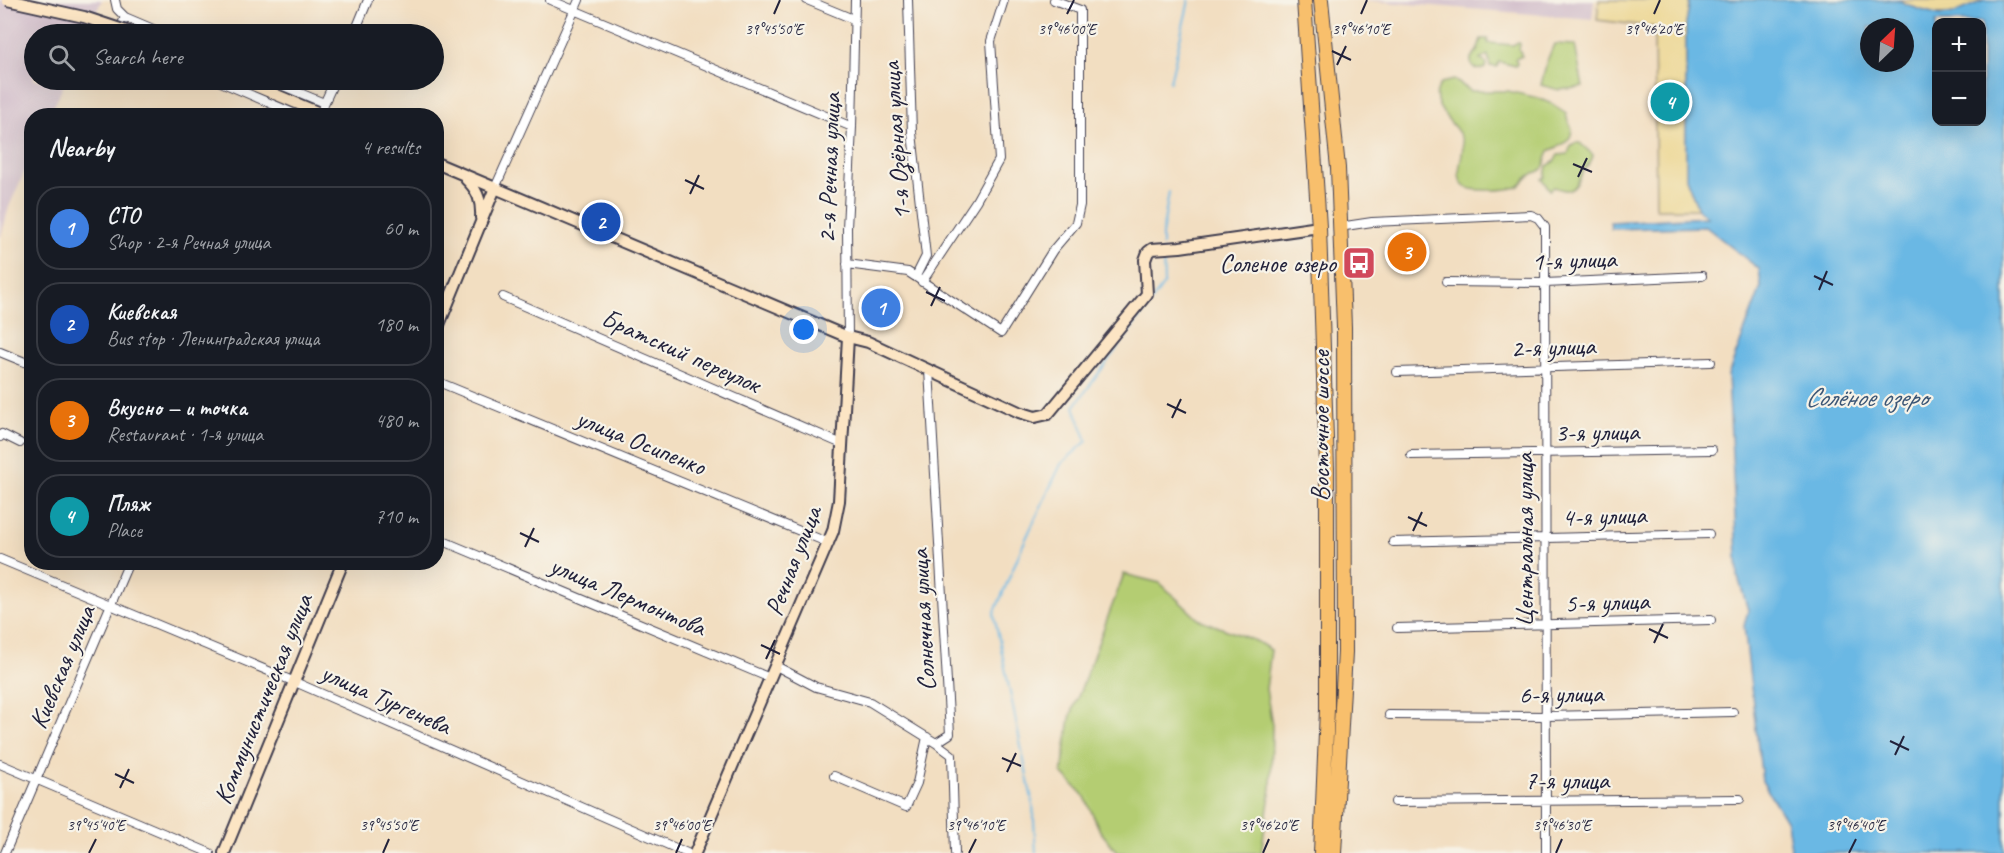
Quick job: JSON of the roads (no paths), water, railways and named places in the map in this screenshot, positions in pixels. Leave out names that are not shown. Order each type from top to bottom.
[{"type":"highway","name":"Восточное шоссе","points":[[1304,0],[1319,227],[1327,468],[1327,709],[1321,853]]},
{"type":"highway","name":"Восточное шоссе","points":[[1321,0],[1338,168],[1344,327],[1345,652],[1334,853]]},
{"type":"highway","points":[[1327,468],[1330,478],[1333,534],[1338,536],[1342,530],[1344,505]]},
{"type":"street","points":[[7,0],[84,17],[105,24]]},
{"type":"street","points":[[115,0],[117,9],[125,17],[141,24]]},
{"type":"street","points":[[358,24],[368,0]]},
{"type":"street","points":[[550,0],[852,127]]},
{"type":"street","points":[[444,313],[495,188],[579,0]]},
{"type":"street","points":[[807,0],[854,20]]},
{"type":"street","name":"2-я Речная улица","points":[[848,337],[847,264],[855,0]]},
{"type":"street","name":"1-я Озёрная улица","points":[[908,0],[912,133],[926,256],[919,279]]},
{"type":"street","points":[[919,279],[976,201],[999,160],[991,41],[1004,0]]},
{"type":"street","points":[[847,264],[908,272],[1001,333],[1053,250],[1076,224],[1080,205],[1080,10],[1054,0]]},
{"type":"street","points":[[122,24],[125,17]]},
{"type":"street","points":[[244,90],[295,108]]},
{"type":"street","points":[[261,90],[297,108]]},
{"type":"street","points":[[286,90],[316,108]]},
{"type":"street","points":[[324,108],[331,90]]},
{"type":"street","points":[[444,166],[848,337],[868,342],[1019,412],[1035,417],[1047,414],[1147,294],[1145,260],[1152,249],[1319,227]]},
{"type":"street","points":[[459,172],[479,195],[480,226]]},
{"type":"street","name":"Центральная улица","points":[[1339,227],[1372,222],[1531,215],[1538,218],[1545,227],[1546,853]]},
{"type":"street","name":"1-я улица","points":[[1446,282],[1545,283],[1702,276]]},
{"type":"street","name":"Братский переулок","points":[[503,297],[842,444]]},
{"type":"street","name":"Речная улица","points":[[695,853],[829,543],[837,518],[848,337]]},
{"type":"street","points":[[0,352],[24,362]]},
{"type":"street","name":"2-я улица","points":[[1397,372],[1711,362]]},
{"type":"street","name":"Солнечная улица","points":[[929,370],[950,734],[936,743]]},
{"type":"street","name":"улица Осипенко","points":[[444,384],[829,543]]},
{"type":"street","points":[[0,437],[2,434],[20,443]]},
{"type":"street","name":"3-я улица","points":[[1411,455],[1712,450]]},
{"type":"street","name":"4-я улица","points":[[1393,542],[1709,534]]},
{"type":"street","name":"улица Лермонтова","points":[[444,541],[770,678]]},
{"type":"street","name":"улица Тургенева","points":[[0,559],[24,569]]},
{"type":"street","name":"улица Тургенева","points":[[27,570],[295,682],[687,853]]},
{"type":"street","name":"Киевская улица","points":[[5,853],[126,570]]},
{"type":"street","name":"Коммунистическая улица","points":[[224,853],[340,570]]},
{"type":"street","name":"5-я улица","points":[[1396,628],[1711,620]]},
{"type":"street","points":[[776,666],[816,687],[870,702],[952,755],[955,853]]},
{"type":"street","name":"6-я улица","points":[[1389,715],[1546,716],[1733,712]]},
{"type":"street","points":[[834,776],[906,807],[917,783],[927,737]]},
{"type":"street","points":[[0,764],[210,853]]},
{"type":"street","name":"7-я улица","points":[[1395,802],[1740,799]]},
{"type":"water","name":"Солёное озеро","points":[[1690,0],[1898,0],[1940,15],[1955,13],[1985,0],[2004,0],[2004,853],[1790,853],[1787,822],[1762,781],[1744,626],[1748,610],[1738,577],[1728,375],[1761,287],[1759,269],[1706,227],[1611,229],[1610,222],[1707,217],[1698,209],[1686,178],[1686,24]]},
{"type":"waterway","points":[[1170,82],[1189,0]]},
{"type":"waterway","points":[[1162,245],[1169,192]]},
{"type":"waterway","points":[[1036,853],[1033,805],[994,614],[1061,464],[1087,441],[1074,407],[1164,284],[1163,251]]},
{"type":"place","name":"Пляж","points":[[1670,102]]},
{"type":"place","name":"Киевская","points":[[601,222]]},
{"type":"place","name":"Вкусно — и точка","points":[[1407,252]]},
{"type":"place","name":"Соленое озеро","points":[[1359,263]]},
{"type":"place","name":"СТО","points":[[881,308]]}]
